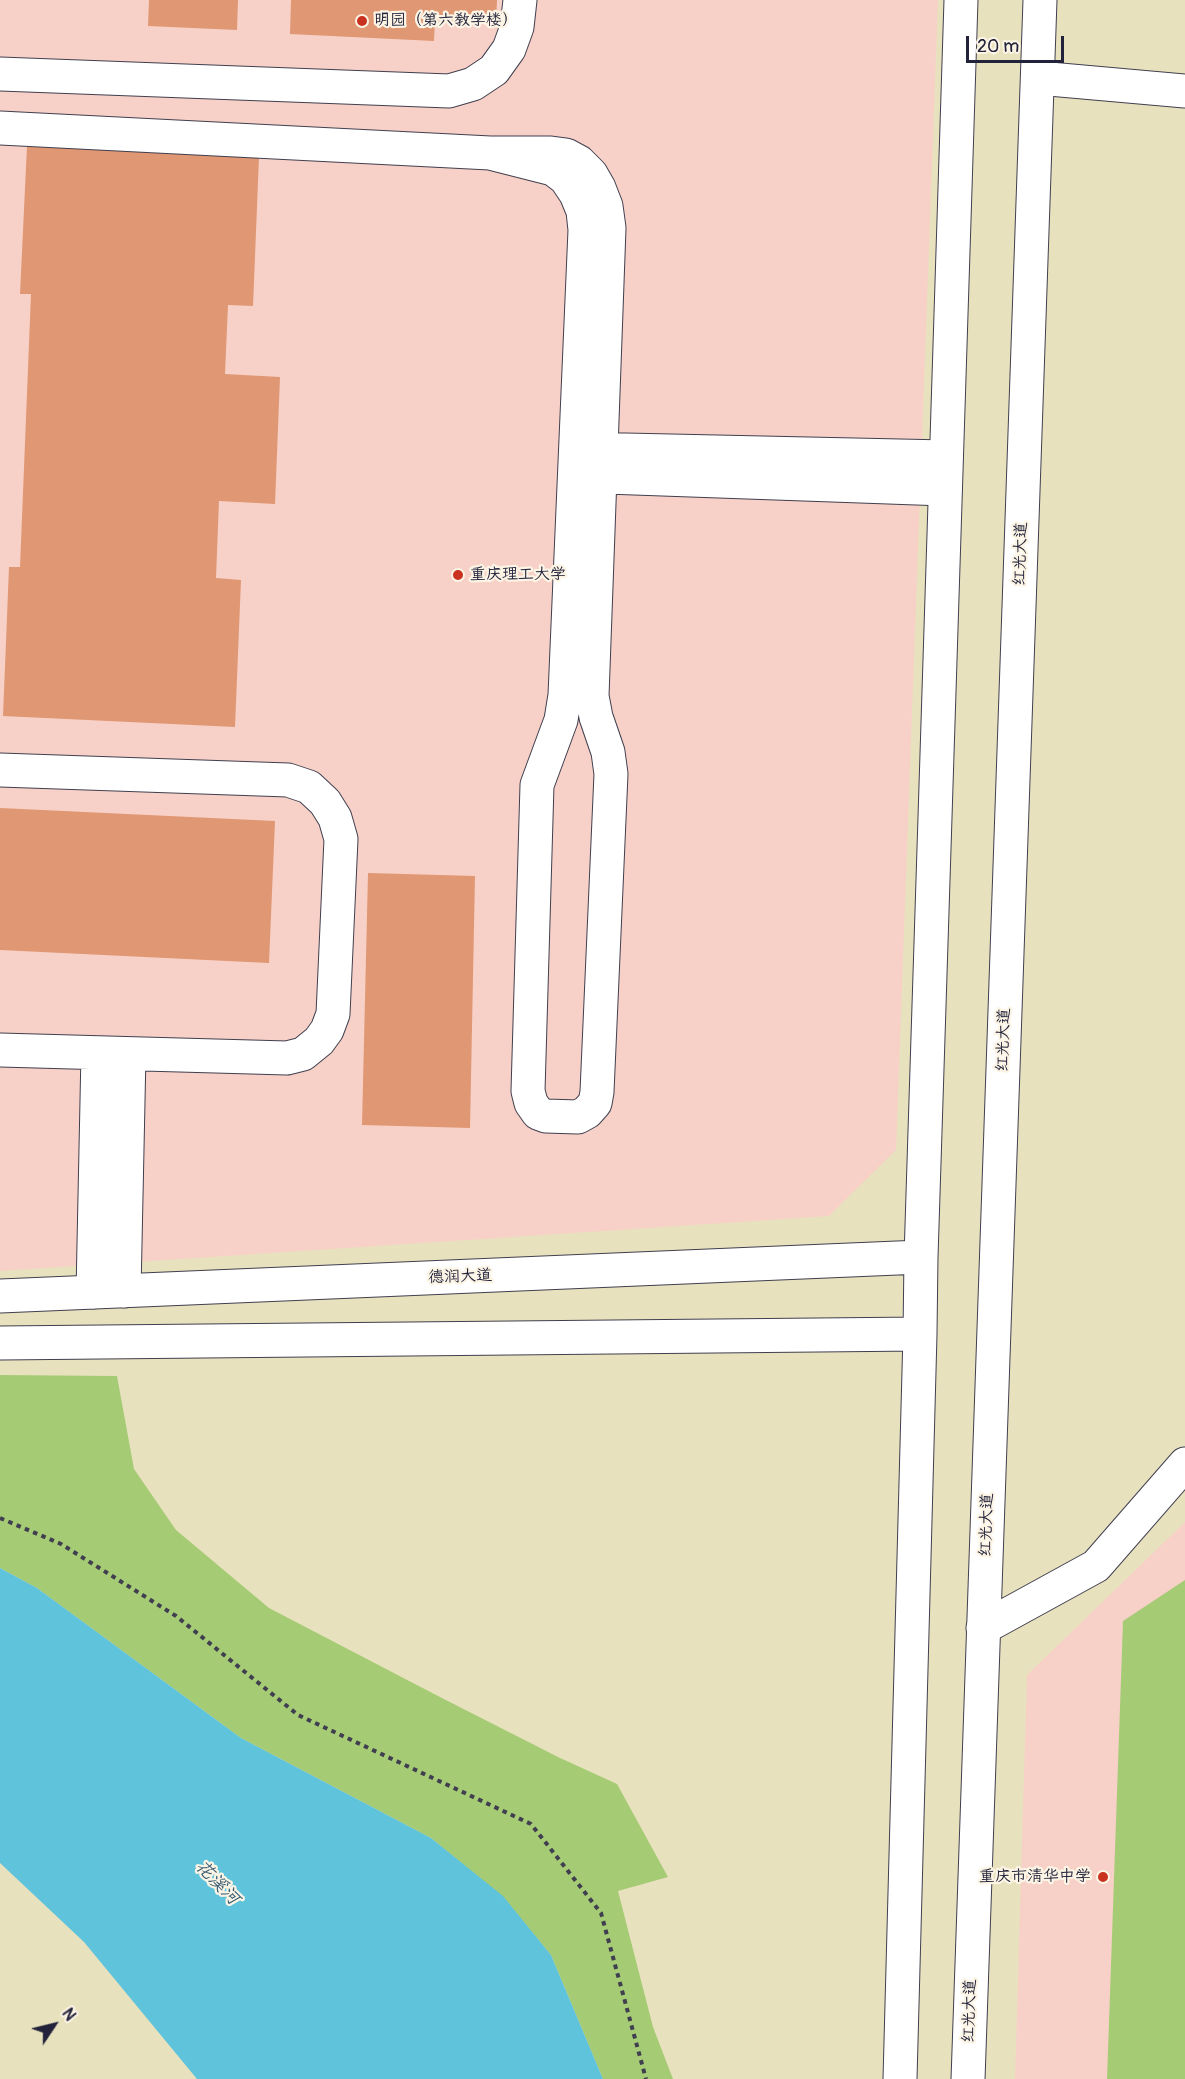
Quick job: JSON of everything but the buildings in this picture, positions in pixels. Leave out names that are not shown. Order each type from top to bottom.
[{"type":"main road","points":[[0,74],[449,91],[473,84],[494,70],[509,49],[517,27],[520,0]]},
{"type":"main road","points":[[900,2079],[921,1257],[961,0]]},
{"type":"main road","name":"红光大道","points":[[968,2079],[1040,0]]},
{"type":"main road","points":[[1038,78],[1185,91]]},
{"type":"main road","points":[[0,128],[490,153],[551,153],[566,155],[579,162],[591,174],[599,188],[606,206],[609,228],[565,695],[561,720],[537,784],[528,1090],[531,1103],[538,1113],[546,1116],[578,1117],[587,1112],[595,1103],[597,1092],[611,774],[608,753],[596,717],[592,696],[588,463]]},
{"type":"main road","points":[[588,463],[946,457]]},
{"type":"main road","points":[[588,463],[945,489]]},
{"type":"main road","points":[[0,770],[288,780],[309,787],[325,802],[335,818],[341,839],[333,1014],[327,1030],[319,1041],[303,1054],[287,1058],[0,1050]]},
{"type":"main road","points":[[108,1292],[113,1053]]},
{"type":"main road","name":"德润大道","points":[[0,1296],[921,1257]]},
{"type":"main road","points":[[0,1343],[920,1334]]},
{"type":"main road","points":[[983,1628],[1096,1566],[1185,1464]]},
{"type":"path","points":[[0,1518],[61,1544],[176,1616],[298,1715],[531,1824],[601,1913],[646,2079]]},
{"type":"shaded area","name":"重庆理工大学","points":[[0,0],[938,0],[896,1150],[829,1216],[0,1271]]},
{"type":"shaded area","name":"重庆市清华中学","points":[[1185,1522],[1185,2079],[1015,2079],[1027,1675]]},
{"type":"green space","points":[[0,1375],[117,1376],[134,1469],[176,1530],[269,1608],[558,1757],[617,1784],[668,1877],[618,1891],[653,2027],[673,2079],[603,2079],[551,1955],[503,1897],[431,1838],[241,1738],[37,1588],[0,1568]]},
{"type":"green space","points":[[1185,1580],[1185,2079],[1107,2079],[1123,1621]]},
{"type":"water","name":"花溪河","points":[[0,1568],[37,1588],[241,1738],[431,1838],[503,1896],[551,1955],[603,2079],[197,2079],[84,1942],[0,1863]]},
{"type":"place","name":"明园（第六教学楼）","points":[[362,21]]},
{"type":"place","name":"重庆理工大学","points":[[458,575]]},
{"type":"place","name":"重庆市清华中学","points":[[1103,1877]]}]
